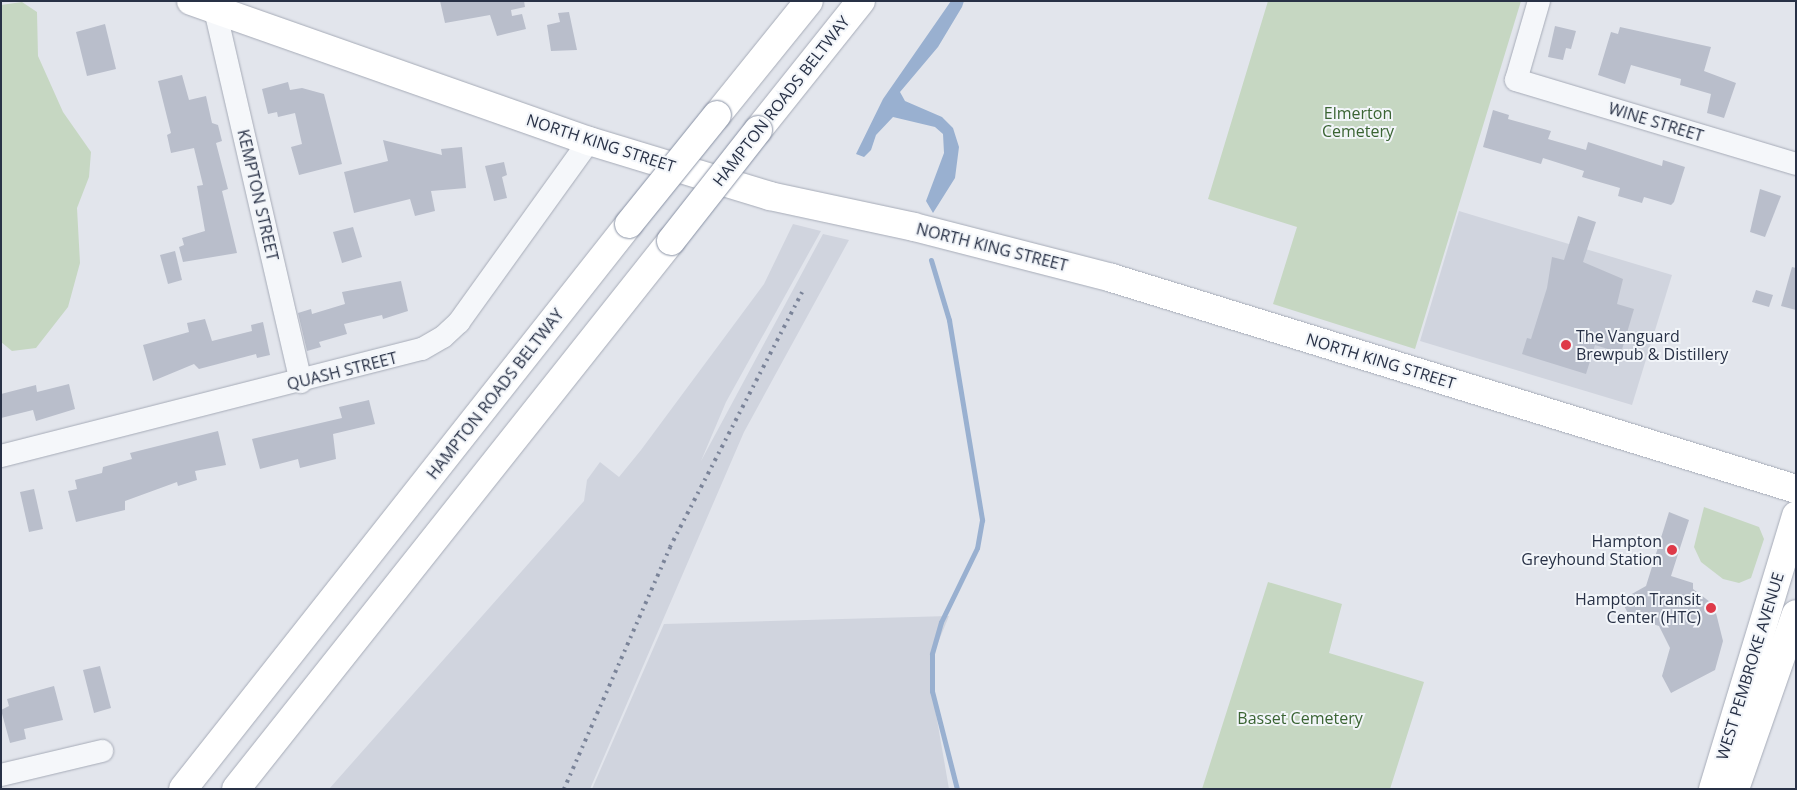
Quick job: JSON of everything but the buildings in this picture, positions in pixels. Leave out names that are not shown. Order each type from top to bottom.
[{"type":"main road","name":"HAMPTON ROADS BELTWAY","points":[[183,789],[629,224],[809,1]]},
{"type":"main road","name":"HAMPTON ROADS BELTWAY","points":[[236,789],[861,1]]},
{"type":"main road","name":"NORTH KING STREET","points":[[206,4],[589,141],[770,196],[923,230],[1112,278],[1796,489]]},
{"type":"main road","name":"WEST PEMBROKE AVENUE","points":[[1713,789],[1796,515]]},
{"type":"main road","name":"WEST PEMBROKE AVENUE","points":[[1735,789],[1796,614]]},
{"type":"street","name":"WINE STREET","points":[[1539,1],[1516,80],[1796,164]]},
{"type":"street","name":"KEMPTON STREET","points":[[206,4],[301,382]]},
{"type":"street","name":"QUASH STREET","points":[[1,456],[401,357],[443,337],[473,304],[589,141]]},
{"type":"street","points":[[1,775],[102,751]]},
{"type":"shaded area","points":[[1459,211],[1672,275],[1632,405],[1420,341]]},
{"type":"shaded area","points":[[793,224],[821,231],[726,402],[701,461],[823,234],[849,240],[744,432],[590,789],[329,789],[584,501],[587,480],[600,462],[619,477],[764,284]]},
{"type":"shaded area","points":[[949,616],[935,650],[930,679],[949,789],[592,789],[664,624]]},
{"type":"green space","name":"Elmerton Cemetery","points":[[1268,1],[1521,1],[1415,349],[1273,304],[1297,227],[1208,199]]},
{"type":"green space","points":[[22,2],[37,12],[38,56],[63,112],[91,152],[89,177],[77,208],[80,263],[68,307],[36,348],[12,351],[1,342],[1,5]]},
{"type":"green space","points":[[1704,507],[1759,527],[1764,539],[1751,578],[1739,583],[1723,579],[1701,562],[1694,547]]},
{"type":"green space","name":"Basset Cemetery","points":[[1268,582],[1342,604],[1329,653],[1424,682],[1390,789],[1202,789]]},
{"type":"water","points":[[951,1],[964,1],[938,47],[900,92],[905,101],[942,117],[953,128],[959,147],[955,178],[933,213],[926,201],[944,153],[943,134],[935,127],[893,117],[876,135],[871,150],[864,157],[856,154],[883,99]]},
{"type":"waterway","points":[[931,260],[949,320],[982,520],[977,548],[941,622],[932,654],[932,691],[957,789]]},
{"type":"railway","points":[[564,789],[670,547],[804,289]]},
{"type":"place","name":"The Vanguard Brewpub & Distillery","points":[[1566,345]]},
{"type":"place","name":"Hampton Greyhound Station","points":[[1672,550]]},
{"type":"place","name":"Hampton Transit Center (HTC)","points":[[1711,608]]}]
